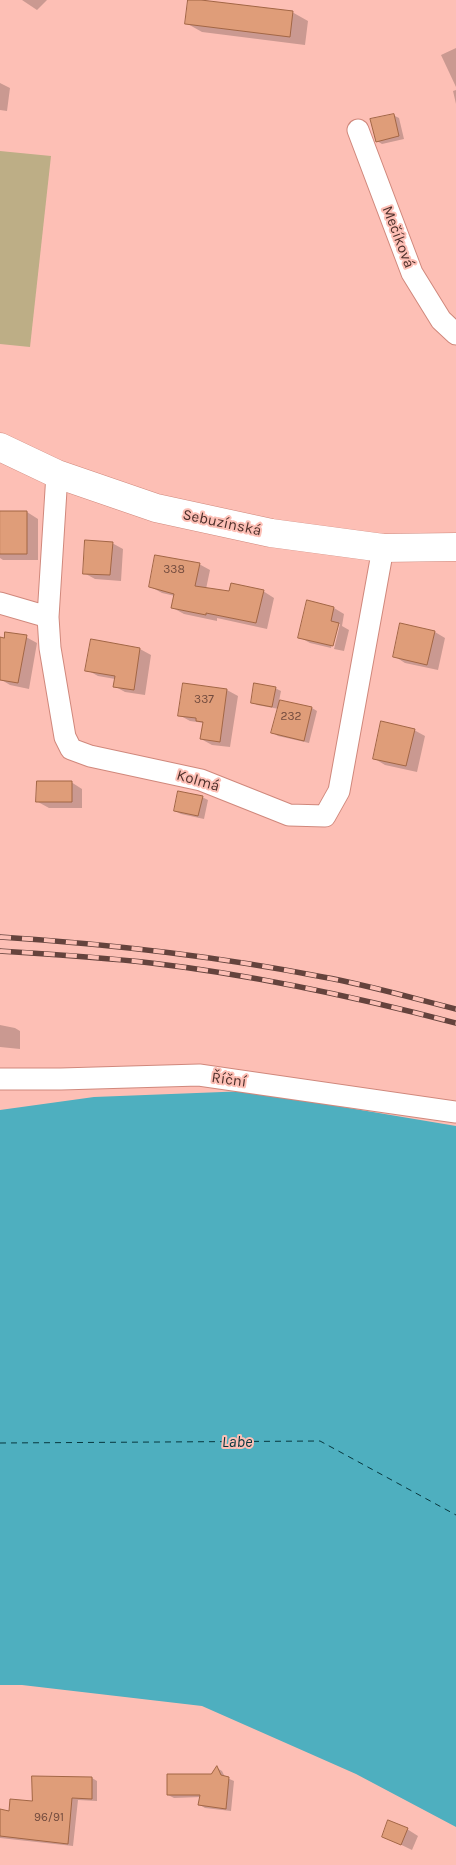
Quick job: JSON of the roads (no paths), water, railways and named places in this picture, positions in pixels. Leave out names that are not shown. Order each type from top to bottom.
[{"type":"main road","name":"Sebuzínská","points":[[0,447],[57,474],[156,508],[271,533],[383,548],[456,547]]},
{"type":"street","name":"Mečíková","points":[[358,130],[412,273],[440,320],[456,334]]},
{"type":"street","name":"Kolmá","points":[[57,474],[48,617],[50,648],[65,737],[71,749],[90,756],[201,780],[289,815],[325,816],[339,791],[383,548]]},
{"type":"street","points":[[0,603],[48,617]]},
{"type":"street","name":"Říční","points":[[0,1079],[199,1075],[456,1112]]},
{"type":"water","name":"Labe","points":[[248,1091],[456,1126],[456,1827],[356,1774],[202,1706],[22,1685],[0,1685],[0,1110],[94,1097]]},
{"type":"railway","points":[[0,937],[122,947],[243,963],[357,984],[456,1009]]},
{"type":"railway","points":[[0,951],[132,961],[190,968],[266,980],[381,1004],[456,1023]]}]
